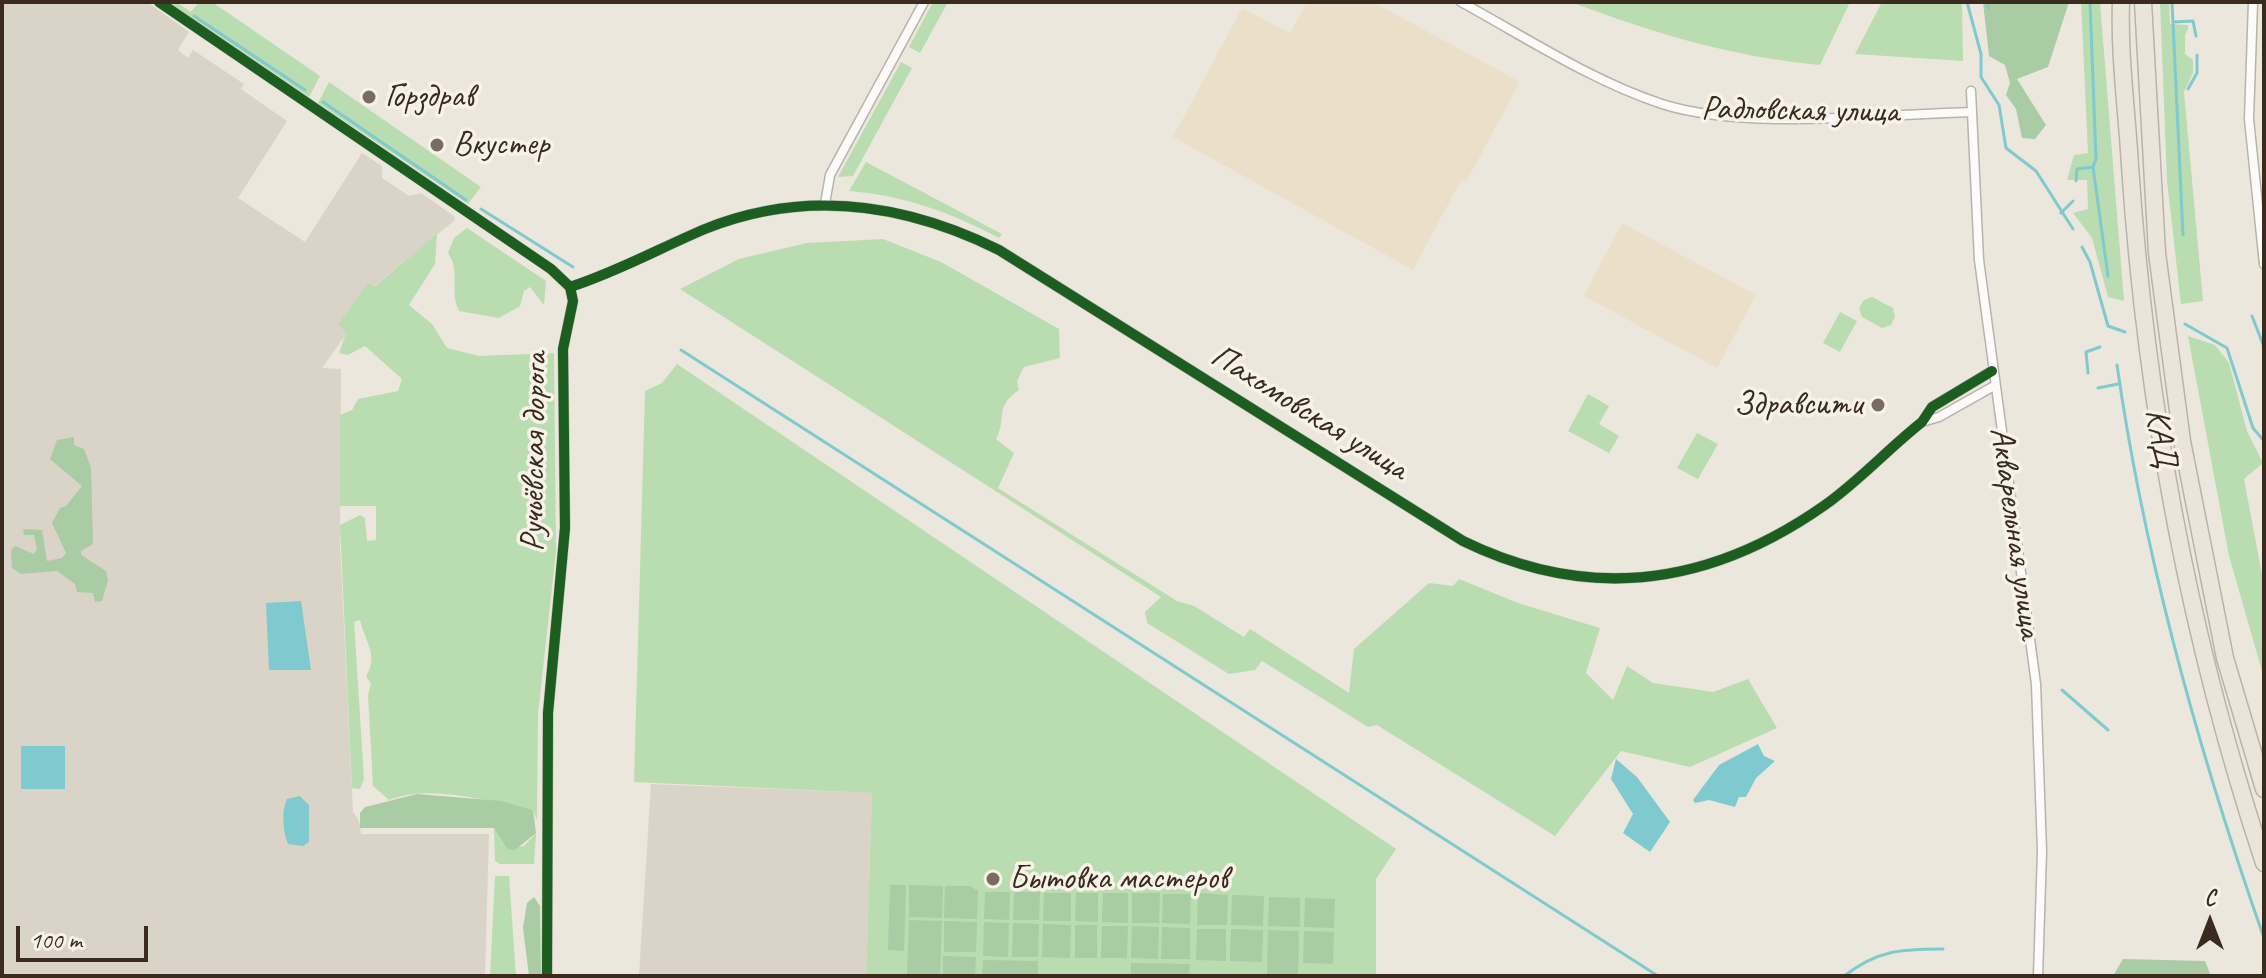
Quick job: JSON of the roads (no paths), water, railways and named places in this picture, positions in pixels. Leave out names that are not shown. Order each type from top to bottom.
[{"type":"highway","name":"КАД","points":[[2121,2],[2136,253],[2159,442],[2206,663],[2264,863]]},
{"type":"highway","name":"КАД","points":[[2143,2],[2157,253],[2182,441],[2225,658],[2264,789]]},
{"type":"street","points":[[159,2],[551,269],[570,287]]},
{"type":"street","points":[[825,204],[830,175],[924,2]]},
{"type":"street","name":"Радловская улица","points":[[1461,2],[1636,94],[1694,111],[1758,118],[1972,112]]},
{"type":"street","points":[[2253,2],[2249,119],[2264,264]]},
{"type":"street","name":"Акварельная улица","points":[[1971,91],[1979,260],[2036,684],[2042,835],[2038,976]]},
{"type":"street","name":"Пахомовская улица","points":[[570,287],[762,210],[825,204],[907,214],[969,235],[999,250],[1463,541],[1518,566],[1583,578],[1657,577],[1722,562],[1757,547],[1828,503],[1922,422],[1932,407],[1992,371]]},
{"type":"street","name":"Ручьёвская дорога","points":[[547,976],[548,713],[565,528],[563,349],[573,301],[570,287]]},
{"type":"street","name":"Пахомовская улица","points":[[1922,422],[1939,417],[1994,386]]},
{"type":"water","points":[[301,601],[311,670],[269,670],[266,603]]},
{"type":"water","points":[[1758,744],[1764,756],[1775,761],[1756,778],[1746,797],[1739,797],[1735,807],[1709,800],[1695,803],[1693,800],[1719,765]]},
{"type":"water","points":[[21,746],[65,746],[65,789],[21,789]]},
{"type":"water","points":[[1616,759],[1637,777],[1670,822],[1650,852],[1623,833],[1633,814],[1611,779]]},
{"type":"water","points":[[300,796],[309,805],[309,842],[303,846],[288,844],[283,822],[287,799]]},
{"type":"waterway","points":[[1967,2],[1981,54],[1981,77],[1999,105],[2006,148],[2036,171],[2073,229]]},
{"type":"waterway","points":[[1987,2],[1989,8]]},
{"type":"waterway","points":[[2090,2],[2096,159],[2093,167],[2108,276]]},
{"type":"waterway","points":[[2172,2],[2183,235]]},
{"type":"waterway","points":[[194,16],[305,90]]},
{"type":"waterway","points":[[2173,22],[2193,21],[2196,36]]},
{"type":"waterway","points":[[2188,89],[2197,73],[2197,55]]},
{"type":"waterway","points":[[323,102],[466,200]]},
{"type":"waterway","points":[[2076,181],[2077,169],[2093,167]]},
{"type":"waterway","points":[[2061,213],[2073,201]]},
{"type":"waterway","points":[[481,209],[573,267]]},
{"type":"waterway","points":[[2082,247],[2090,262],[2108,326],[2125,332]]},
{"type":"waterway","points":[[2252,316],[2264,347]]},
{"type":"waterway","points":[[2185,324],[2227,348],[2253,428],[2264,441]]},
{"type":"waterway","points":[[2088,373],[2086,352],[2100,347]]},
{"type":"waterway","points":[[681,350],[1658,976]]},
{"type":"waterway","points":[[2117,365],[2143,511],[2177,656],[2196,727],[2264,938]]},
{"type":"waterway","points":[[2098,388],[2118,384]]},
{"type":"waterway","points":[[2062,690],[2108,730]]},
{"type":"waterway","points":[[1844,976],[1879,956],[1943,949]]},
{"type":"place","name":"Горздрав","points":[[369,97]]},
{"type":"place","name":"Вкустер","points":[[437,145]]},
{"type":"place","name":"Здравсити","points":[[1878,405]]},
{"type":"place","name":"Бытовка мастеров","points":[[993,879]]}]
